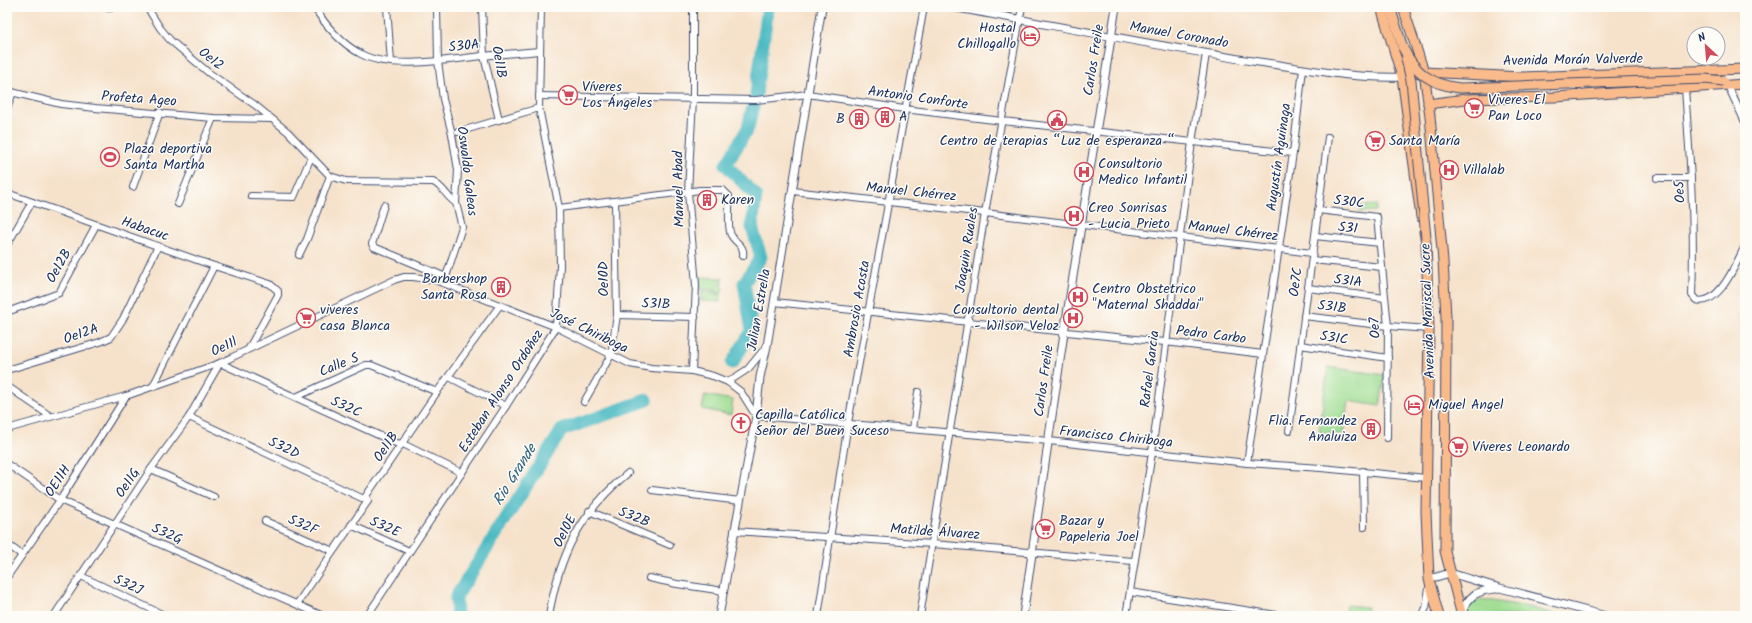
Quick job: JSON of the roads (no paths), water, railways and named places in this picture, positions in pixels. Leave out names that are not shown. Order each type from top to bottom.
[{"type":"main road","name":"Avenida Mariscal Sucre","points":[[1381,7],[1402,77],[1418,206],[1426,240],[1429,329],[1426,478],[1429,579],[1437,603],[1439,616]]},
{"type":"main road","points":[[1390,7],[1404,48],[1411,80],[1426,240]]},
{"type":"main road","name":"Avenida Mariscal Sucre","points":[[1403,7],[1424,72],[1428,104],[1442,254],[1446,317],[1445,551],[1462,615]]},
{"type":"main road","points":[[1404,48],[1414,66],[1424,76],[1444,85],[1460,88],[1705,79],[1726,84]]},
{"type":"main road","name":"Avenida Morán Valverde","points":[[1402,77],[1424,72],[1522,77],[1745,69]]},
{"type":"main road","points":[[1428,104],[1465,99],[1555,97],[1742,84]]},
{"type":"street","points":[[53,7],[147,7]]},
{"type":"street","name":"Oe12","points":[[147,7],[162,31],[170,40],[208,73],[250,102],[271,119]]},
{"type":"street","name":"S30A","points":[[314,7],[323,21],[347,45],[361,54],[390,62],[438,61],[539,51]]},
{"type":"street","points":[[387,7],[390,62]]},
{"type":"street","name":"Oswaldo Galeas","points":[[437,7],[438,61],[443,99],[452,134],[458,170],[456,203],[462,227],[445,280]]},
{"type":"street","name":"Oe11B","points":[[482,7],[484,56],[499,120]]},
{"type":"street","name":"Esteban Alonso Ordoñez","points":[[367,616],[506,406],[556,327],[560,266],[559,208],[539,108],[541,7]]},
{"type":"street","name":"Manuel Abad","points":[[692,371],[696,285],[688,192],[693,99],[693,7]]},
{"type":"street","name":"Julian Estrella","points":[[719,616],[756,416],[760,377],[767,346],[793,191],[822,7]]},
{"type":"street","name":"Ambrosio Acosta","points":[[818,616],[848,424],[904,109],[924,7]]},
{"type":"street","name":"Manuel Coronado","points":[[952,7],[1206,54],[1302,69],[1376,77],[1402,77]]},
{"type":"street","name":"Joaquin Ruales","points":[[920,616],[985,213],[1022,7]]},
{"type":"street","name":"Carlos Freile","points":[[1022,616],[1095,132],[1116,7]]},
{"type":"street","name":"Rafael Garcia","points":[[1126,616],[1152,453],[1165,342],[1192,142],[1206,54]]},
{"type":"street","name":"Augustín Aguinaga","points":[[1247,463],[1292,152],[1302,69]]},
{"type":"street","points":[[1726,84],[1745,122]]},
{"type":"street","name":"Oe5","points":[[1685,89],[1691,178],[1694,262],[1692,295],[1696,300],[1701,301],[1714,297],[1721,289],[1745,246]]},
{"type":"street","points":[[7,109],[10,92]]},
{"type":"street","name":"Profeta Ageo","points":[[10,92],[61,104],[213,118],[271,119]]},
{"type":"street","name":"Antonio Conforte","points":[[540,96],[756,100],[808,94],[904,109],[1002,121],[1292,152]]},
{"type":"street","points":[[458,132],[539,108]]},
{"type":"street","points":[[133,187],[160,112]]},
{"type":"street","points":[[178,204],[213,118]]},
{"type":"street","points":[[271,119],[288,132],[330,176],[346,181],[432,182],[437,184],[448,198],[456,203]]},
{"type":"street","name":"Oe7C","points":[[1289,431],[1328,137]]},
{"type":"street","points":[[251,196],[294,197],[312,157]]},
{"type":"street","points":[[299,255],[307,239],[330,176]]},
{"type":"street","points":[[1658,178],[1691,178]]},
{"type":"street","points":[[559,208],[688,192],[722,190],[727,192],[729,196],[729,228],[731,236],[741,245],[743,256]]},
{"type":"street","name":"Manuel Chérrez","points":[[793,191],[1180,236],[1277,249],[1312,257],[1382,268]]},
{"type":"street","name":"Habacuc","points":[[7,193],[214,266],[270,284],[278,291],[278,295],[249,348]]},
{"type":"street","points":[[7,245],[32,202]]},
{"type":"street","name":"Oe10D","points":[[612,355],[617,315],[615,202]]},
{"type":"street","points":[[384,205],[372,244],[374,247],[445,280]]},
{"type":"street","name":"S30C","points":[[1318,210],[1376,217]]},
{"type":"street","name":"Oe7","points":[[1376,217],[1388,326],[1387,438]]},
{"type":"street","name":"Oe12B","points":[[7,312],[59,293],[96,225]]},
{"type":"street","name":"S31","points":[[1315,236],[1380,243]]},
{"type":"street","name":"Oe12A","points":[[7,370],[100,342],[111,337],[123,319],[158,246]]},
{"type":"street","points":[[153,386],[214,266]]},
{"type":"street","name":"Oe11l","points":[[7,429],[126,396],[220,363],[394,280],[404,277],[424,277],[445,280]]},
{"type":"street","name":"José Chiriboga","points":[[445,280],[500,305],[556,327],[630,364],[651,368],[692,371],[713,376],[728,382],[741,392],[756,416]]},
{"type":"street","name":"S31A","points":[[1308,288],[1384,298]]},
{"type":"street","name":"Pedro Carbo","points":[[774,302],[968,321],[1064,333],[1165,342],[1263,354]]},
{"type":"street","name":"Oe11B","points":[[297,604],[368,501],[366,496],[403,444],[437,392],[500,305]]},
{"type":"street","name":"S31B","points":[[617,315],[695,318]]},
{"type":"street","name":"S31B","points":[[1304,316],[1388,326],[1429,329]]},
{"type":"street","name":"S31C","points":[[1300,345],[1388,358]]},
{"type":"street","points":[[728,382],[748,369],[767,346]]},
{"type":"street","points":[[584,402],[612,355]]},
{"type":"street","name":"S32C","points":[[220,363],[396,443],[403,444],[462,473]]},
{"type":"street","name":"Oe11G","points":[[54,616],[151,469],[189,417],[220,363]]},
{"type":"street","name":"Calle S","points":[[296,397],[366,365],[437,392]]},
{"type":"street","points":[[449,377],[506,406]]},
{"type":"street","points":[[7,386],[50,416]]},
{"type":"street","points":[[913,429],[918,392]]},
{"type":"street","name":"OE11H","points":[[7,577],[60,500],[126,396]]},
{"type":"street","name":"Francisco Chiriboga","points":[[756,416],[1049,441],[1247,463],[1426,478]]},
{"type":"street","name":"S32D","points":[[189,417],[368,501]]},
{"type":"street","name":"S32G","points":[[7,464],[60,500],[323,616]]},
{"type":"street","points":[[151,469],[214,497]]},
{"type":"street","name":"Oe10E","points":[[550,616],[554,585],[571,541],[589,512],[609,488],[628,472]]},
{"type":"street","points":[[1363,472],[1364,528]]},
{"type":"street","points":[[652,490],[740,501]]},
{"type":"street","name":"S32B","points":[[589,512],[670,545]]},
{"type":"street","name":"S32F","points":[[265,521],[333,551]]},
{"type":"street","name":"S32E","points":[[350,525],[409,551]]},
{"type":"street","name":"Matilde Álvarez","points":[[734,531],[932,544],[1134,561]]},
{"type":"street","points":[[7,544],[22,555]]},
{"type":"street","points":[[1422,616],[1429,593],[1429,579],[1450,573],[1606,616]]},
{"type":"street","name":"S32J","points":[[81,576],[166,616]]},
{"type":"street","points":[[649,578],[724,591]]},
{"type":"street","points":[[1462,615],[1466,603],[1474,594],[1486,589],[1500,588]]},
{"type":"street","points":[[1130,592],[1283,616]]},
{"type":"street","points":[[7,614],[12,616]]},
{"type":"waterway","name":"Rio Grande","points":[[756,94],[768,7]]},
{"type":"waterway","name":"Rio Grande","points":[[732,363],[752,331],[744,283],[761,257],[752,227],[756,196],[726,165],[748,128],[753,106]]},
{"type":"waterway","name":"Rio Grande","points":[[457,616],[456,597],[562,430],[647,400]]},
{"type":"place","name":"Hostal Chillogallo","points":[[1030,36]]},
{"type":"place","name":"Víveres Los Ángeles","points":[[568,95]]},
{"type":"place","name":"Viveres El Pan Loco","points":[[1474,108]]},
{"type":"place","name":"A","points":[[885,117]]},
{"type":"place","name":"B","points":[[859,119]]},
{"type":"place","name":"Centro de terapias “Luz de esperanza “","points":[[1057,120]]},
{"type":"place","name":"Santa María","points":[[1375,141]]},
{"type":"place","name":"Plaza deportiva Santa Martha","points":[[110,157]]},
{"type":"place","name":"Villalab","points":[[1449,170]]},
{"type":"place","name":"Consultorio Medico Infantil","points":[[1084,172]]},
{"type":"place","name":"Karen","points":[[707,200]]},
{"type":"place","name":"Creo Sonrisas - Lucia Prieto","points":[[1074,216]]},
{"type":"place","name":"Barbershop Santa Rosa","points":[[501,287]]},
{"type":"place","name":"Centro Obstetrico \"Maternal Shaddai\"","points":[[1078,297]]},
{"type":"place","name":"viveres casa Blanca","points":[[306,318]]},
{"type":"place","name":"Consultorio dental - Wilson Veloz","points":[[1073,318]]},
{"type":"place","name":"Miguel Angel","points":[[1414,405]]},
{"type":"place","name":"Capilla Católica Señor del Buen Suceso","points":[[741,423]]},
{"type":"place","name":"Flia. Fernandez Analuiza","points":[[1371,429]]},
{"type":"place","name":"Víveres Leonardo","points":[[1458,447]]},
{"type":"place","name":"Bazar y Papeleria Joel","points":[[1045,529]]}]
